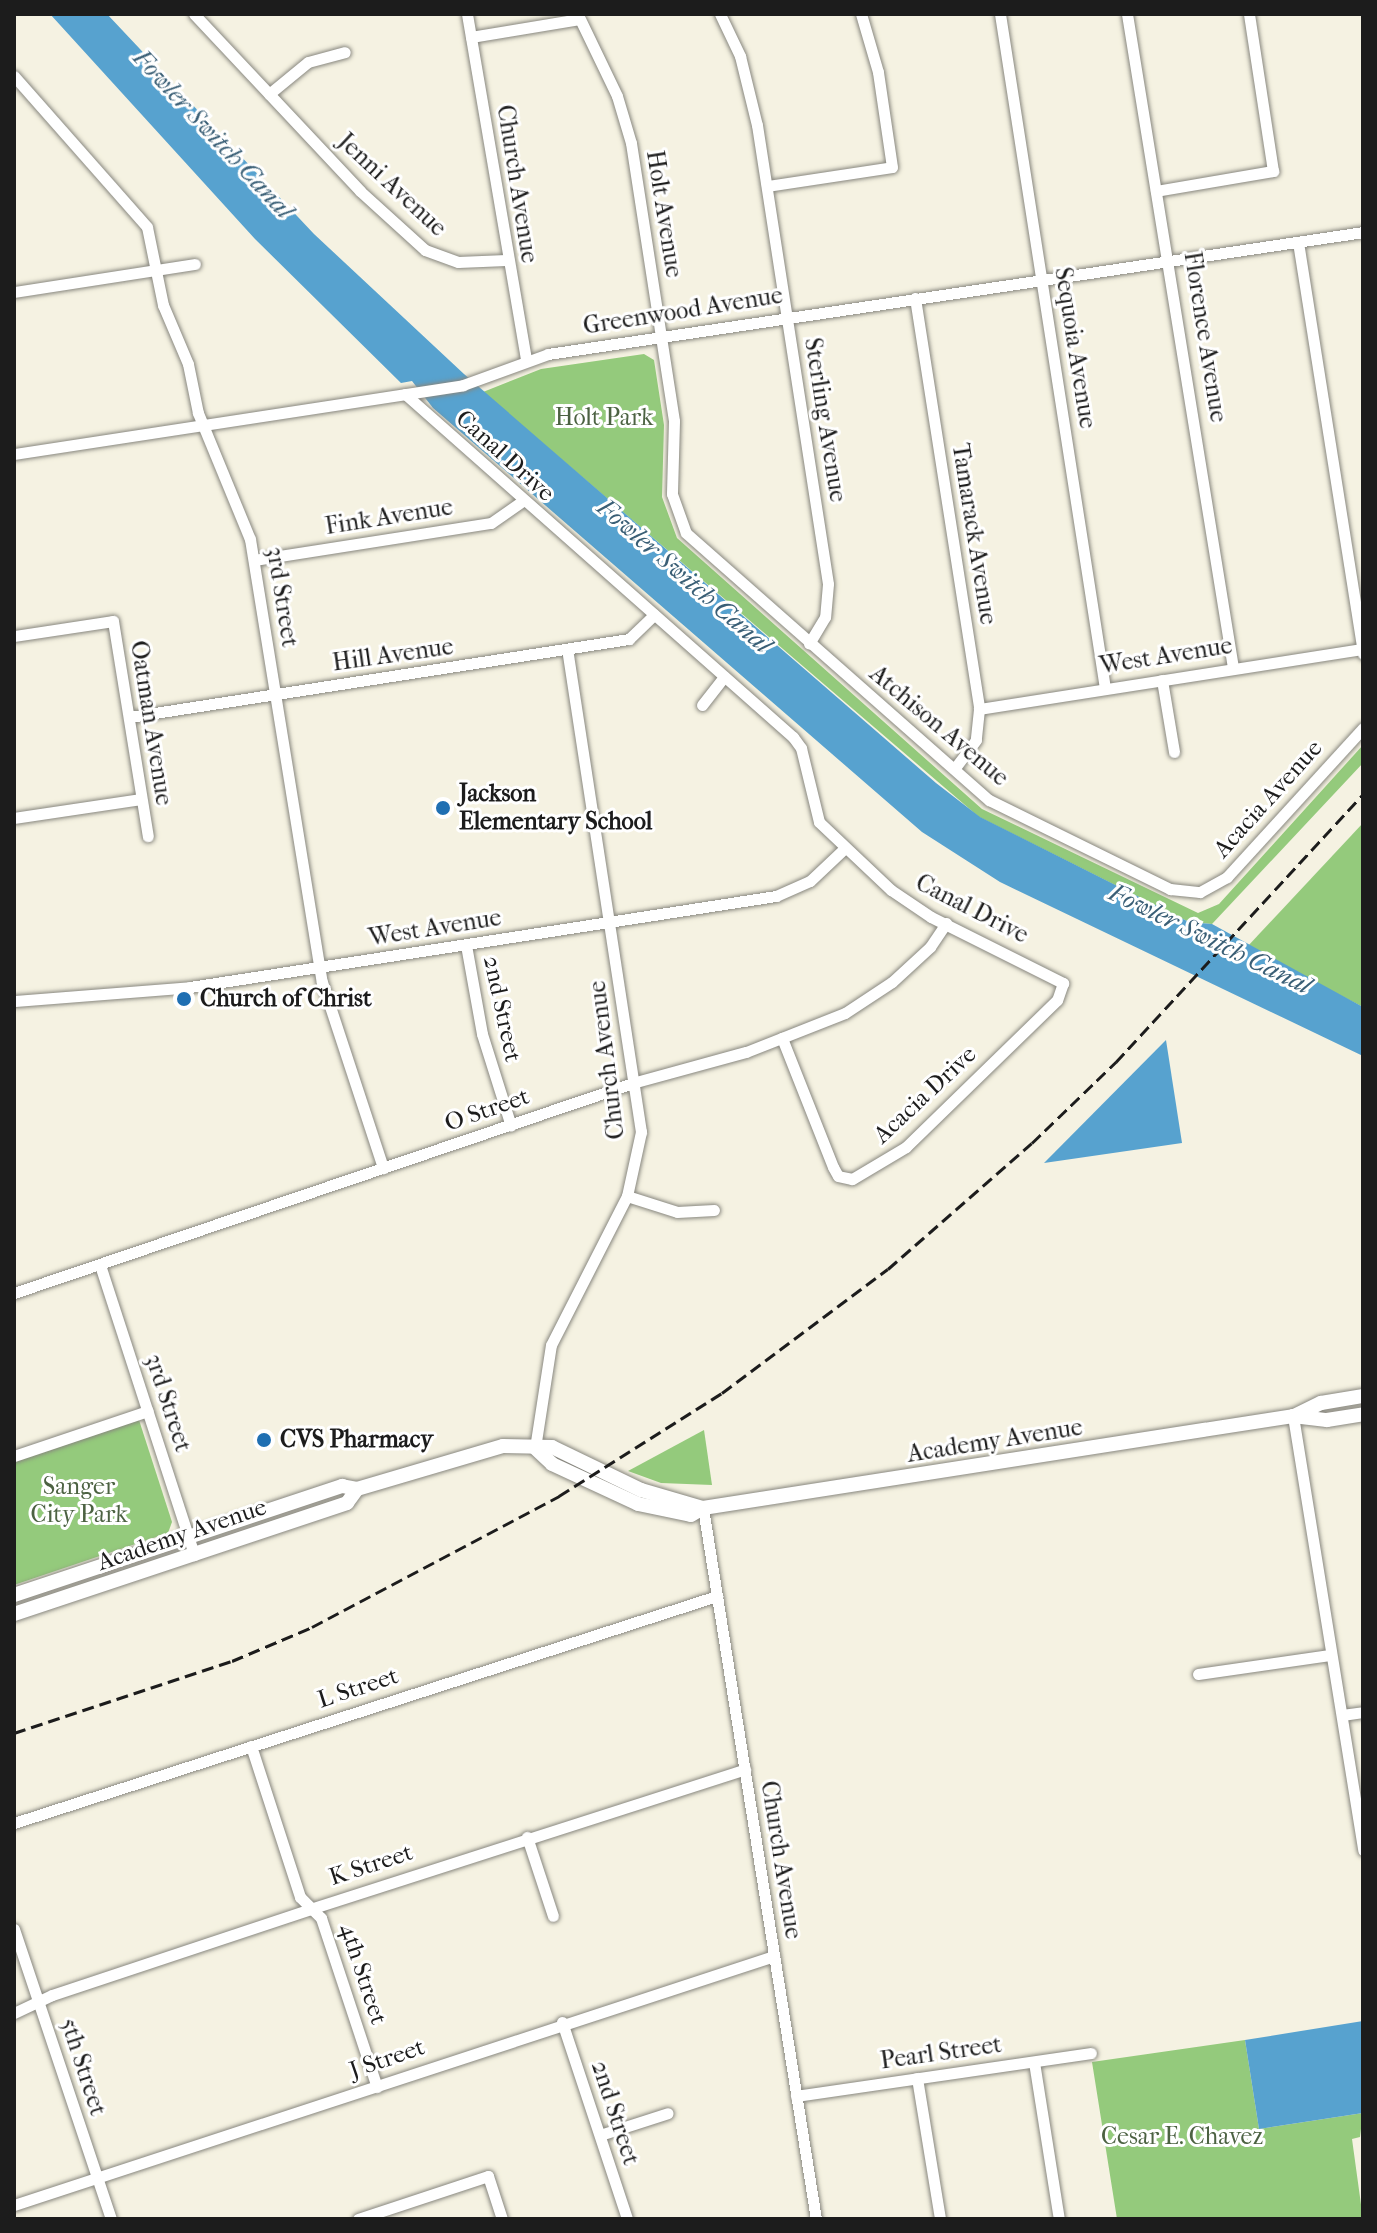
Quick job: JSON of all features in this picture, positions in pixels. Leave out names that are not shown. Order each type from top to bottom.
[{"type":"main road","name":"Academy Avenue","points":[[1293,1416],[1321,1403],[1363,1396]]},
{"type":"main road","name":"Academy Avenue","points":[[14,1595],[342,1486],[357,1489],[491,1448],[535,1448],[552,1464],[638,1504],[683,1515],[703,1508],[1293,1416],[1327,1420],[1363,1414]]},
{"type":"main road","name":"Academy Avenue","points":[[16,1614],[347,1503],[357,1489]]},
{"type":"main road","points":[[16,1614],[23,1603],[50,1593],[66,1578]]},
{"type":"street","name":"Jenni Avenue","points":[[194,14],[360,191],[425,250],[458,262],[506,260]]},
{"type":"street","name":"Church Avenue","points":[[467,14],[506,260],[526,360]]},
{"type":"street","name":"Sterling Avenue","points":[[720,14],[747,80],[767,186],[828,584],[825,617],[809,644]]},
{"type":"street","points":[[767,186],[892,167],[876,61],[861,14]]},
{"type":"street","name":"Sequoia Avenue","points":[[1000,14],[1105,688]]},
{"type":"street","name":"Florence Avenue","points":[[1127,14],[1156,191],[1171,261],[1233,668]]},
{"type":"street","points":[[1156,191],[1273,171],[1249,14]]},
{"type":"street","name":"Holt Avenue","points":[[471,37],[580,19],[625,121],[674,421],[672,494],[686,533]]},
{"type":"street","points":[[269,94],[308,62],[345,52]]},
{"type":"street","name":"3rd Street","points":[[17,85],[137,211],[147,227],[155,270],[204,426],[243,513],[254,560],[319,969],[383,1168]]},
{"type":"street","name":"Greenwood Avenue","points":[[14,454],[463,385],[526,360],[661,336],[1363,232]]},
{"type":"street","points":[[1298,242],[1362,652]]},
{"type":"street","points":[[14,292],[195,264]]},
{"type":"street","name":"Tamarack Avenue","points":[[915,298],[979,709],[976,740],[954,769]]},
{"type":"street","name":"Canal Drive","points":[[405,394],[801,748],[814,812],[845,848],[902,899],[1063,983]]},
{"type":"street","name":"Fink Avenue","points":[[254,560],[491,523],[522,501]]},
{"type":"street","name":"Atchison Avenue","points":[[686,533],[954,769],[1009,811],[1170,889],[1200,892]]},
{"type":"street","name":"Hill Avenue","points":[[129,717],[634,637],[654,615]]},
{"type":"street","name":"Oatman Avenue","points":[[14,636],[113,621],[148,836]]},
{"type":"street","name":"Church Avenue","points":[[535,1448],[551,1345],[627,1196],[640,1152],[636,1082],[567,650]]},
{"type":"street","name":"West Avenue","points":[[979,709],[1233,668],[1362,652]]},
{"type":"street","points":[[702,705],[724,677]]},
{"type":"street","points":[[1162,680],[1174,752]]},
{"type":"street","name":"Acacia Avenue","points":[[1200,892],[1227,877],[1363,728]]},
{"type":"street","points":[[14,818],[141,799]]},
{"type":"street","name":"West Avenue","points":[[14,1001],[178,988],[319,969],[795,891],[826,870],[845,848]]},
{"type":"street","name":"O Street","points":[[14,1293],[636,1082],[782,1038],[878,994],[930,947],[946,923]]},
{"type":"street","name":"2nd Street","points":[[466,945],[482,1034],[511,1126]]},
{"type":"street","name":"Acacia Drive","points":[[782,1038],[833,1167],[838,1176],[852,1179],[906,1147],[1057,1000],[1063,983]]},
{"type":"street","points":[[627,1196],[677,1212],[714,1210]]},
{"type":"street","name":"3rd Street","points":[[100,1265],[194,1555]]},
{"type":"street","points":[[14,1456],[148,1411]]},
{"type":"street","points":[[1293,1416],[1363,1850]]},
{"type":"street","name":"Church Avenue","points":[[703,1508],[816,2219]]},
{"type":"street","name":"L Street","points":[[14,1823],[717,1596]]},
{"type":"street","points":[[1198,1674],[1330,1655]]},
{"type":"street","points":[[1342,1715],[1363,1712]]},
{"type":"street","name":"4th Street","points":[[251,1746],[300,1897],[321,1918],[377,2087]]},
{"type":"street","name":"K Street","points":[[14,2013],[38,2002],[310,1909],[745,1769]]},
{"type":"street","points":[[527,1837],[553,1916]]},
{"type":"street","name":"5th Street","points":[[14,1929],[111,2219]]},
{"type":"street","name":"J Street","points":[[14,2205],[377,2087],[562,2022],[774,1956]]},
{"type":"street","name":"2nd Street","points":[[562,2022],[627,2219]]},
{"type":"street","name":"Pearl Street","points":[[796,2096],[1091,2053]]},
{"type":"street","points":[[1034,2062],[1059,2219]]},
{"type":"street","points":[[917,2078],[940,2219]]},
{"type":"street","points":[[600,2135],[668,2113]]},
{"type":"street","points":[[358,2219],[488,2176],[502,2219]]},
{"type":"green space","name":"Holt Park","points":[[644,354],[654,360],[664,425],[662,497],[677,538],[982,809],[1198,913],[1219,904],[1363,745],[1363,763],[1212,924],[1189,922],[979,817],[483,392],[541,369]]},
{"type":"green space","points":[[1363,823],[1363,1007],[1247,947]]},
{"type":"green space","name":"Sanger City Park","points":[[139,1420],[172,1522],[168,1533],[14,1585],[14,1461]]},
{"type":"green space","points":[[704,1430],[712,1485],[661,1483],[628,1471]]},
{"type":"green space","name":"Cesar E. Chavez","points":[[1245,2040],[1259,2129],[1363,2113],[1360,2137],[1352,2139],[1363,2219],[1117,2219],[1092,2062]]},
{"type":"water","name":"Fowler Switch Canal","points":[[50,14],[107,14],[314,234],[464,374],[936,783],[980,817],[1189,922],[1212,924],[1363,1007],[1363,1056],[1000,882],[922,832],[433,408],[412,381],[401,383],[255,239]]},
{"type":"water","points":[[1166,1040],[1182,1143],[1044,1163]]},
{"type":"water","points":[[1363,2021],[1363,2113],[1259,2129],[1245,2040]]},
{"type":"railway","points":[[14,1733],[232,1661],[312,1627],[559,1496],[722,1393],[888,1269],[1032,1143],[1116,1062],[1363,794]]},
{"type":"place","name":"Jackson Elementary School","points":[[443,808]]},
{"type":"place","name":"Church of Christ","points":[[184,999]]},
{"type":"place","name":"CVS Pharmacy","points":[[264,1440]]}]
